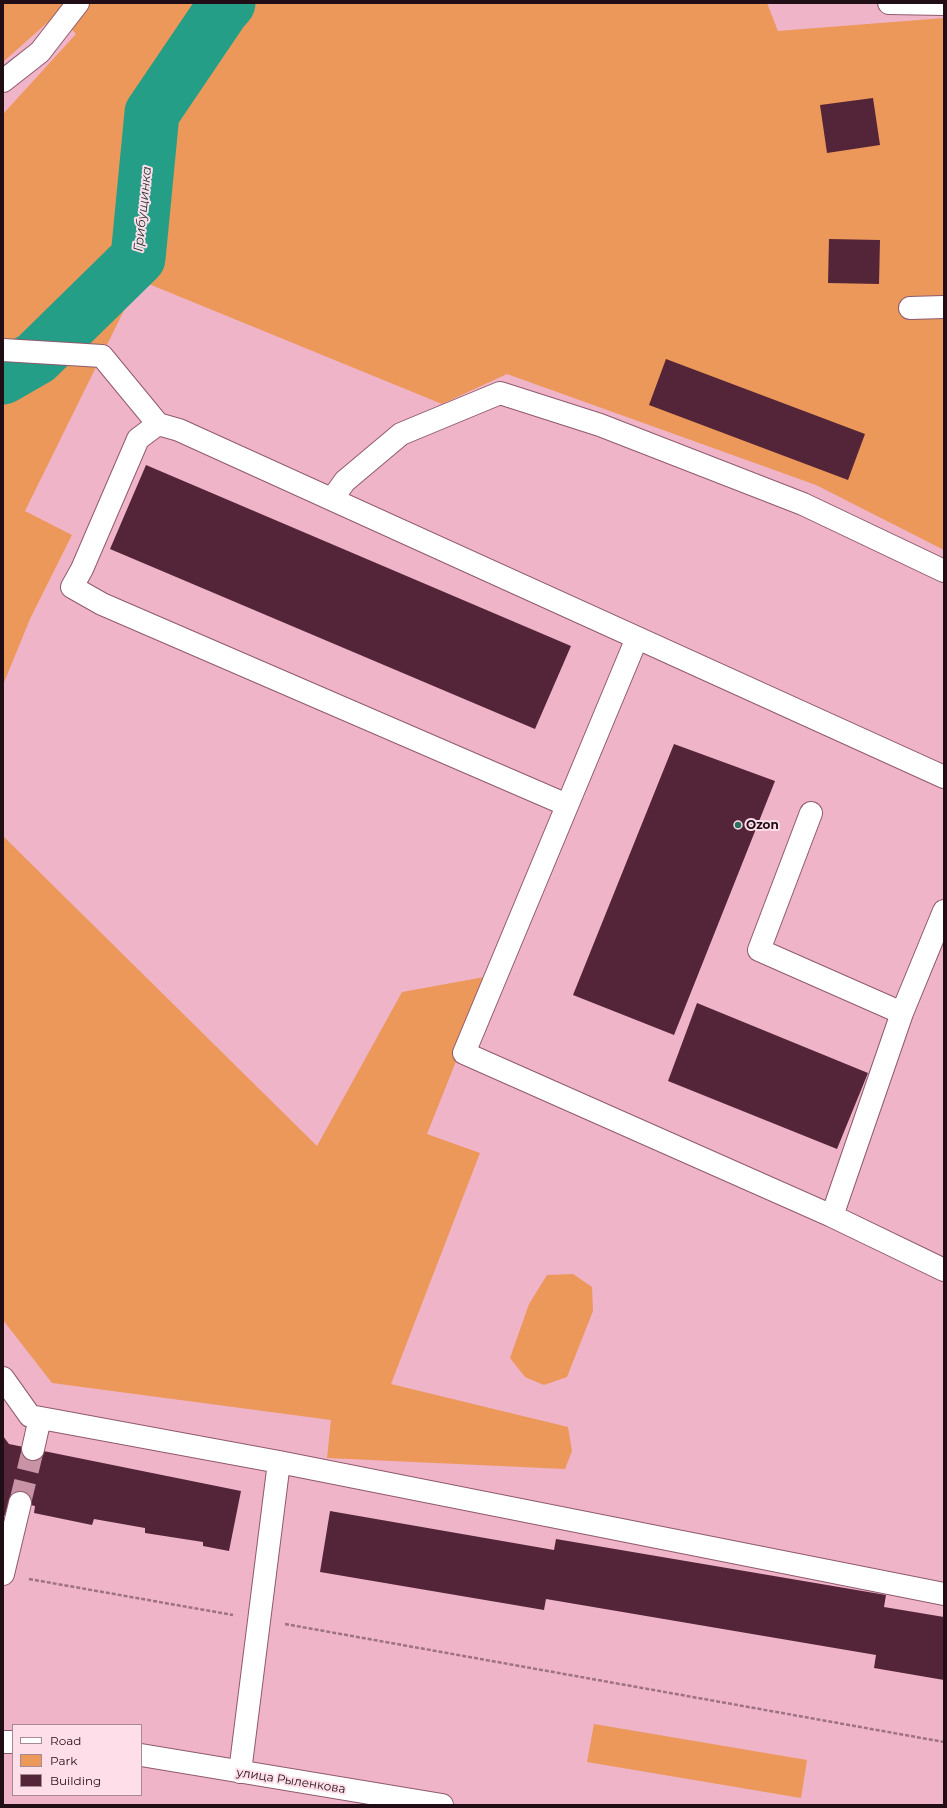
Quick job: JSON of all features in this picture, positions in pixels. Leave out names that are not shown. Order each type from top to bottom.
[{"type":"street","points":[[3,81],[40,52],[78,3]]},
{"type":"street","points":[[889,3],[944,4]]},
{"type":"street","points":[[910,308],[944,307]]},
{"type":"street","points":[[3,350],[102,356],[158,424],[179,430],[944,777]]},
{"type":"street","points":[[332,499],[344,481],[401,434],[500,394],[600,425],[803,504],[944,571]]},
{"type":"street","points":[[158,424],[138,439],[82,569],[72,587],[102,604],[567,805]]},
{"type":"street","points":[[637,638],[464,1053],[832,1216],[944,1270]]},
{"type":"street","points":[[811,813],[759,950],[902,1013]]},
{"type":"street","points":[[832,1216],[902,1013],[944,911]]},
{"type":"street","points":[[3,1378],[30,1416],[279,1462],[944,1594]]},
{"type":"street","points":[[33,1449],[40,1418]]},
{"type":"street","points":[[240,1772],[279,1462]]},
{"type":"street","points":[[3,1574],[20,1503]]},
{"type":"street","name":"улица Рыленкова","points":[[142,1755],[442,1805]]},
{"type":"path","points":[[26,1578],[944,1742]]},
{"type":"green space","points":[[3,3],[767,3],[778,31],[944,18],[944,550],[816,485],[507,374],[442,404],[139,280],[25,511],[72,535],[30,619],[3,685],[3,114],[76,34],[57,14],[3,62]]},
{"type":"green space","points":[[3,836],[317,1146],[402,992],[490,976],[427,1134],[480,1153],[391,1384],[568,1427],[572,1451],[565,1469],[327,1458],[331,1420],[52,1383],[3,1320]]},
{"type":"green space","points":[[573,1274],[592,1287],[593,1311],[567,1377],[544,1385],[525,1377],[510,1358],[529,1304],[547,1275]]},
{"type":"green space","points":[[594,1724],[807,1760],[801,1798],[587,1762]]},
{"type":"building","points":[[873,98],[880,145],[827,153],[820,105]]},
{"type":"building","points":[[829,239],[880,240],[879,284],[828,283]]},
{"type":"building","points":[[666,359],[865,434],[848,480],[649,405]]},
{"type":"building","points":[[146,465],[571,646],[535,729],[110,549]]},
{"type":"building","points":[[674,744],[775,781],[674,1035],[573,995]]},
{"type":"building","points":[[697,1003],[868,1073],[837,1149],[668,1081]]},
{"type":"building","points":[[3,1436],[9,1444],[241,1491],[229,1551],[203,1546],[203,1542],[145,1533],[145,1528],[94,1519],[92,1525],[34,1513],[35,1506],[11,1501],[3,1519]]},
{"type":"building","points":[[330,1511],[554,1550],[556,1539],[886,1595],[884,1607],[944,1617],[944,1680],[874,1668],[876,1655],[546,1599],[544,1610],[320,1572]]},
{"type":"waterway","name":"Грибущинка","points":[[3,377],[36,358],[138,258],[152,113],[221,11],[228,3]]},
{"type":"tunnel","points":[[20,1503],[33,1449]]},
{"type":"place","name":"Ozon","points":[[738,825]]}]
